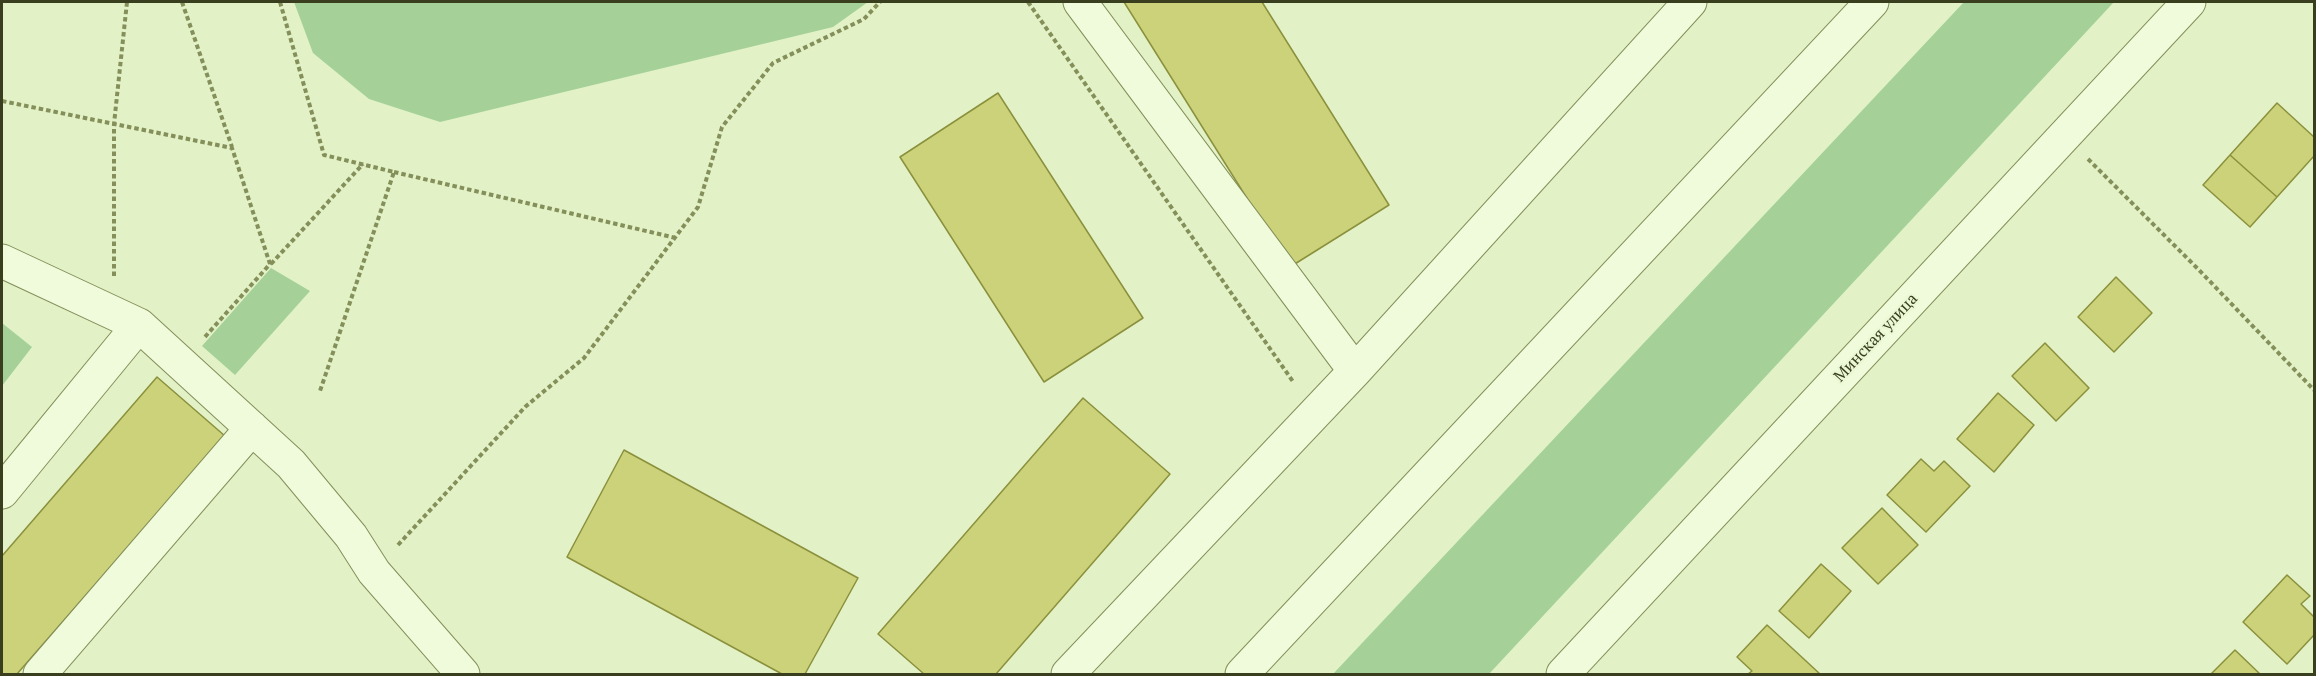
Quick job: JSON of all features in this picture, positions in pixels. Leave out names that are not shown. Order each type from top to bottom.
[{"type":"street","points":[[1080,2],[1355,371]]},
{"type":"street","points":[[1068,675],[1355,371],[1690,2]]},
{"type":"street","points":[[1242,675],[1872,2]]},
{"type":"street","name":"Минская улица","points":[[1563,675],[2188,2]]},
{"type":"street","points":[[2,261],[126,320],[181,363],[291,464],[344,527],[374,572],[463,675]]},
{"type":"street","points":[[2,492],[126,320]]},
{"type":"street","points":[[40,675],[252,428]]},
{"type":"path","points":[[126,320],[114,124],[127,2]]},
{"type":"path","points":[[182,2],[270,264]]},
{"type":"path","points":[[280,2],[324,154],[676,238]]},
{"type":"path","points":[[374,572],[525,407],[584,358],[698,207],[722,127],[772,63],[864,19],[880,2]]},
{"type":"path","points":[[1028,2],[1294,384]]},
{"type":"path","points":[[2,101],[232,148]]},
{"type":"path","points":[[2084,155],[2314,390]]},
{"type":"path","points":[[181,363],[363,164]]},
{"type":"path","points":[[320,390],[394,172]]},
{"type":"green space","points":[[294,2],[868,2],[833,27],[440,122],[369,99],[313,53]]},
{"type":"green space","points":[[1964,2],[2114,2],[1489,674],[1333,674]]},
{"type":"green space","points":[[271,268],[310,291],[235,375],[202,346]]},
{"type":"green space","points":[[2,323],[32,347],[2,386]]},
{"type":"building","points":[[1124,2],[1262,2],[1389,205],[1290,267]]},
{"type":"building","points":[[998,93],[1143,318],[1044,382],[900,157]]},
{"type":"building","points":[[2277,103],[2314,137],[2314,156],[2277,197],[2230,155]]},
{"type":"building","points":[[2230,155],[2277,197],[2250,227],[2203,185]]},
{"type":"building","points":[[2116,277],[2152,313],[2114,352],[2078,317]]},
{"type":"building","points":[[2045,343],[2089,388],[2056,421],[2012,376]]},
{"type":"building","points":[[157,377],[225,436],[17,674],[2,674],[2,556]]},
{"type":"building","points":[[1998,393],[2034,425],[1994,472],[1957,439]]},
{"type":"building","points":[[1083,398],[1170,474],[996,674],[924,674],[878,634]]},
{"type":"building","points":[[624,450],[858,578],[805,674],[782,674],[567,557]]},
{"type":"building","points":[[1921,459],[1934,471],[1944,461],[1970,486],[1926,532],[1887,495]]},
{"type":"building","points":[[1882,508],[1918,545],[1878,584],[1842,548]]},
{"type":"building","points":[[1821,564],[1851,591],[1809,638],[1779,611]]},
{"type":"building","points":[[2287,575],[2310,596],[2301,604],[2314,617],[2314,635],[2287,664],[2243,622]]},
{"type":"building","points":[[1767,625],[1820,674],[1748,674],[1752,671],[1737,657]]},
{"type":"building","points":[[2235,650],[2260,674],[2211,674]]}]
